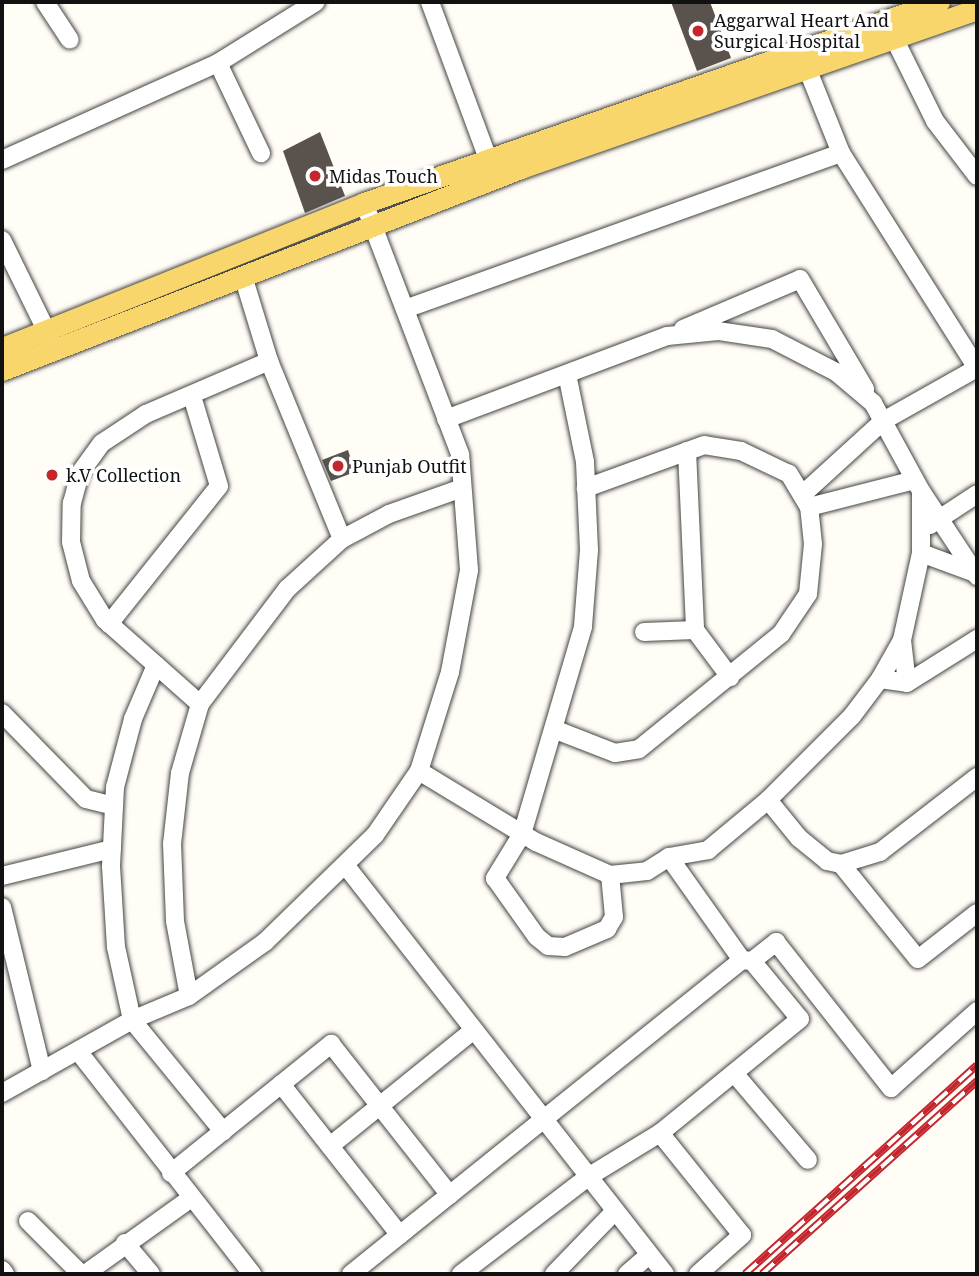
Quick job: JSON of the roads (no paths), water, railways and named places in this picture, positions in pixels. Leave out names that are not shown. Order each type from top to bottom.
[{"type":"main road","points":[[2,348],[51,339],[243,276],[373,225],[492,169],[939,2]]},
{"type":"main road","points":[[2,370],[51,339],[364,203],[492,169],[807,68],[977,9]]},
{"type":"street","points":[[45,2],[70,40]]},
{"type":"street","points":[[2,160],[218,63],[316,2]]},
{"type":"street","points":[[432,2],[492,169]]},
{"type":"street","points":[[894,38],[935,121],[975,170]]},
{"type":"street","points":[[218,63],[261,153]]},
{"type":"street","points":[[805,501],[883,421],[977,368],[841,153],[807,68]]},
{"type":"street","points":[[405,309],[841,153]]},
{"type":"street","points":[[2,1093],[132,1020],[189,996],[265,942],[346,866],[419,771],[450,672],[469,570],[460,454],[364,203]]},
{"type":"street","points":[[2,240],[51,339]]},
{"type":"street","points":[[243,276],[269,361],[342,539]]},
{"type":"street","points":[[446,419],[667,336],[800,279],[918,485],[976,574]]},
{"type":"street","points":[[667,336],[719,331],[772,339],[836,372],[873,403]]},
{"type":"street","points":[[200,704],[109,624],[80,581],[71,542],[72,503],[80,473],[102,443],[146,414],[269,361]]},
{"type":"street","points":[[567,374],[586,488],[589,550],[583,627],[556,730],[522,834],[495,878],[548,946],[565,947],[607,929],[614,917],[610,875]]},
{"type":"street","points":[[109,624],[219,486],[192,396]]},
{"type":"street","points":[[556,730],[615,753],[639,749],[781,634],[808,594],[813,544],[805,501],[789,474],[741,451],[705,445],[586,488]]},
{"type":"street","points":[[687,452],[695,630],[730,677]]},
{"type":"street","points":[[805,501],[918,485]]},
{"type":"street","points":[[419,771],[522,834],[610,875],[647,871],[669,857],[708,850],[768,800],[852,716],[880,679],[902,640],[921,553],[918,485]]},
{"type":"street","points":[[189,996],[175,921],[172,844],[180,773],[200,704],[287,589],[342,539],[389,514],[462,488]]},
{"type":"street","points":[[921,531],[977,494]]},
{"type":"street","points":[[921,553],[976,574]]},
{"type":"street","points":[[644,632],[695,630]]},
{"type":"street","points":[[880,679],[906,684],[977,639]]},
{"type":"street","points":[[902,640],[906,684]]},
{"type":"street","points":[[156,665],[133,719],[114,806],[112,849],[116,947],[132,1020],[223,1131]]},
{"type":"street","points":[[3,717],[86,799],[114,806]]},
{"type":"street","points":[[768,800],[799,838],[827,861],[841,864],[880,852],[977,777]]},
{"type":"street","points":[[2,876],[112,849]]},
{"type":"street","points":[[461,1274],[589,1177],[660,1133],[800,1019],[747,960],[669,857]]},
{"type":"street","points":[[841,864],[918,959],[977,913]]},
{"type":"street","points":[[346,866],[665,1274]]},
{"type":"street","points":[[2,906],[41,1071]]},
{"type":"street","points":[[351,1274],[747,960],[776,942],[891,1088],[977,1011]]},
{"type":"street","points":[[330,1146],[377,1102],[474,1030]]},
{"type":"street","points":[[171,1172],[331,1044],[450,1195]]},
{"type":"street","points":[[78,1051],[252,1274]]},
{"type":"street","points":[[734,1073],[808,1160]]},
{"type":"street","points":[[281,1084],[400,1235]]},
{"type":"street","points":[[660,1133],[742,1235],[698,1274]]},
{"type":"street","points":[[28,1221],[83,1274],[191,1198]]},
{"type":"street","points":[[554,1274],[615,1211]]},
{"type":"street","points":[[125,1243],[151,1274]]},
{"type":"street","points":[[627,1274],[649,1255]]},
{"type":"railway","points":[[745,1274],[977,1065]]},
{"type":"railway","points":[[762,1274],[977,1081]]},
{"type":"place","name":"Aggarwal Heart And Surgical Hospital","points":[[698,31]]},
{"type":"place","name":"Midas Touch","points":[[315,176]]},
{"type":"place","name":"Punjab Outfit","points":[[338,466]]},
{"type":"place","name":"k.V Collection","points":[[52,475]]}]
